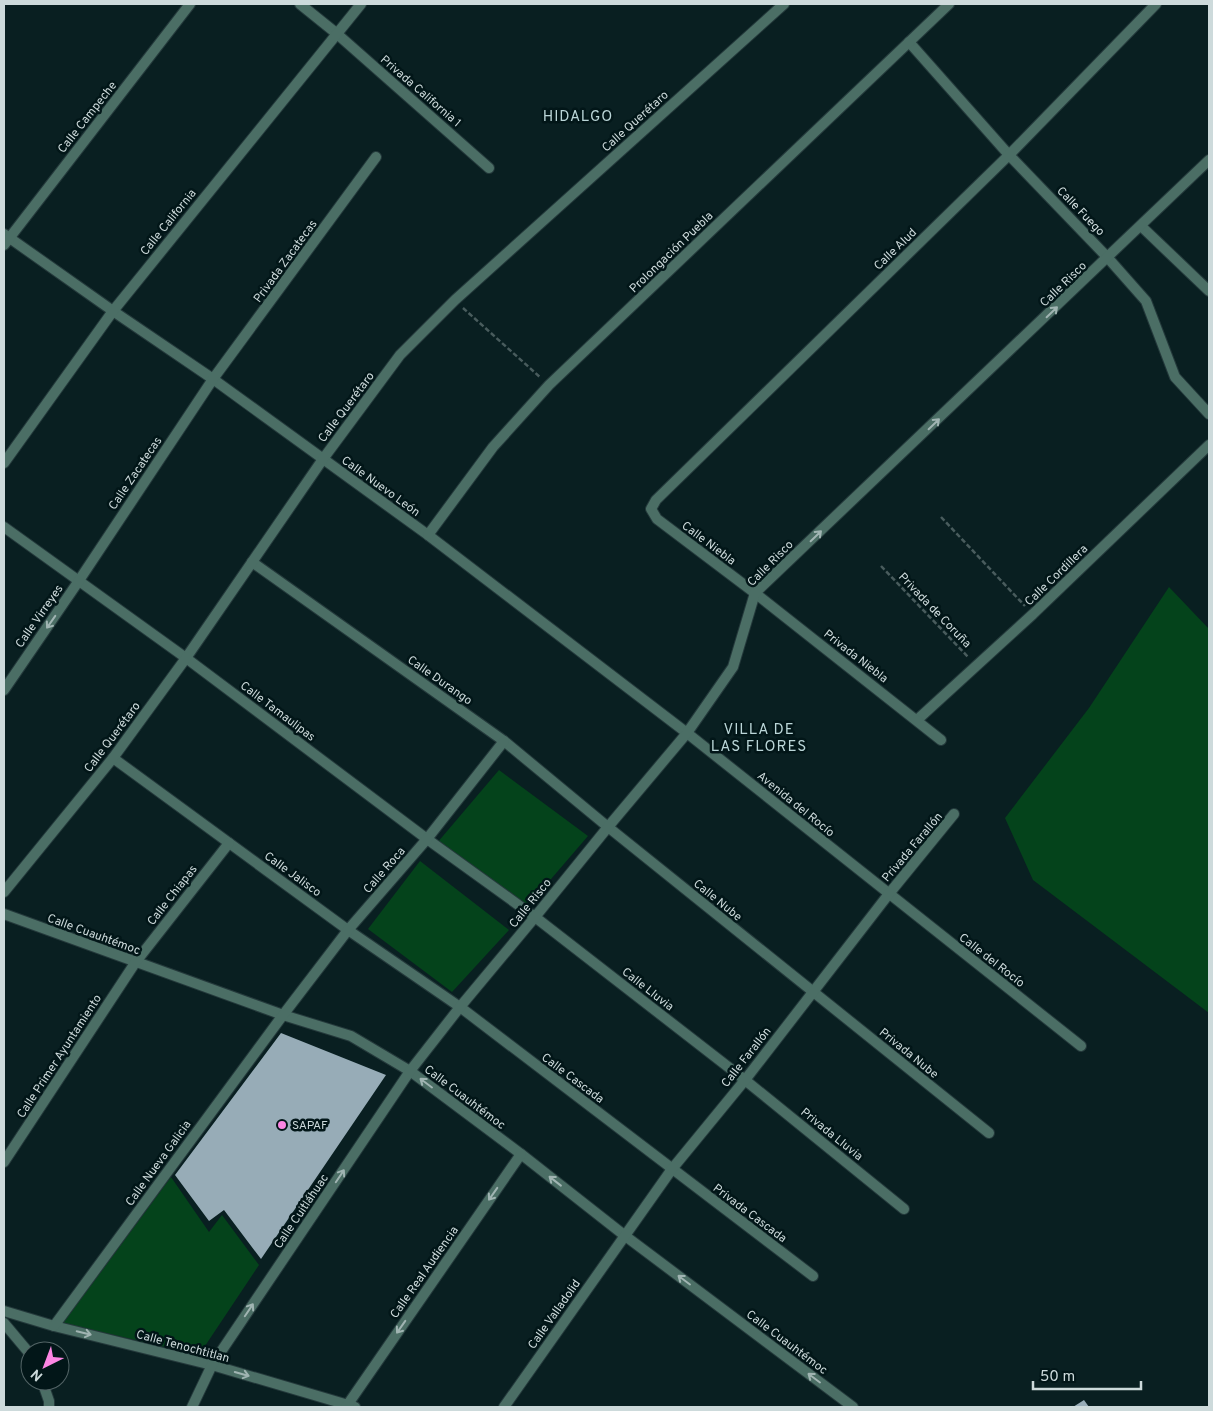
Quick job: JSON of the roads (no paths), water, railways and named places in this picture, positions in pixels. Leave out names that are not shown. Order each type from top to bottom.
[{"type":"street","name":"Calle Campeche","points":[[5,239],[190,4]]},
{"type":"street","name":"Privada California 1","points":[[300,4],[336,33],[489,168]]},
{"type":"street","name":"Calle California","points":[[4,464],[113,311],[336,33],[362,4]]},
{"type":"street","name":"Calle Querétaro","points":[[4,892],[114,758],[186,658],[323,459],[400,355],[454,300],[784,4]]},
{"type":"street","name":"Prolongación Puebla","points":[[428,535],[493,447],[549,385],[949,4]]},
{"type":"street","name":"Calle Alud","points":[[651,509],[656,500],[1009,155],[1156,4]]},
{"type":"street","name":"Calle Fuego","points":[[909,42],[1009,155],[1108,258],[1146,301],[1175,377],[1209,414]]},
{"type":"street","name":"Privada Zacatecas","points":[[213,379],[376,157]]},
{"type":"street","name":"Calle Risco","points":[[410,1071],[460,1007],[687,734],[733,667],[756,593],[1209,160]]},
{"type":"street","points":[[1141,226],[1209,291]]},
{"type":"street","name":"Calle Nuevo León","points":[[5,239],[213,379],[428,535],[687,734]]},
{"type":"street","name":"Calle Zacatecas","points":[[78,582],[213,379]]},
{"type":"street","name":"Calle Cordillera","points":[[917,720],[1033,614],[1209,445]]},
{"type":"street","name":"Calle Niebla","points":[[651,509],[657,519],[756,593]]},
{"type":"street","name":"Calle Tamaulipas","points":[[4,527],[186,658],[427,839],[535,917]]},
{"type":"street","name":"Calle Durango","points":[[252,562],[504,741],[608,827]]},
{"type":"street","name":"Calle Virreyes","points":[[4,690],[78,582]]},
{"type":"street","name":"Privada Niebla","points":[[756,593],[941,740]]},
{"type":"street","name":"Avenida del Rocío","points":[[687,734],[888,895]]},
{"type":"street","name":"Calle Roca","points":[[283,1015],[348,930],[427,839],[504,741]]},
{"type":"street","name":"Calle Jalisco","points":[[114,758],[348,930],[460,1007]]},
{"type":"street","name":"Privada Farallón","points":[[888,895],[954,814]]},
{"type":"street","name":"Calle Nube","points":[[608,827],[813,992]]},
{"type":"street","name":"Calle Chiapas","points":[[135,963],[229,844]]},
{"type":"street","name":"Calle Farallón","points":[[624,1235],[672,1169],[745,1080],[888,895]]},
{"type":"street","name":"Calle del Rocío","points":[[888,895],[1081,1046]]},
{"type":"street","name":"Calle Cuauhtémoc","points":[[4,914],[135,963],[283,1015],[351,1036],[410,1071],[853,1407]]},
{"type":"street","name":"Calle Lluvia","points":[[535,917],[745,1080]]},
{"type":"street","name":"Calle Primer Ayuntamiento","points":[[4,1162],[135,963]]},
{"type":"street","name":"Privada Nube","points":[[813,992],[989,1133]]},
{"type":"street","name":"Calle Cascada","points":[[460,1007],[672,1169]]},
{"type":"street","name":"Calle Nueva Galicia","points":[[54,1326],[283,1015]]},
{"type":"street","name":"Calle Cuitláhuac","points":[[192,1407],[212,1365],[410,1071]]},
{"type":"street","name":"Privada Lluvia","points":[[745,1080],[904,1208]]},
{"type":"street","name":"Calle Real Audiencia","points":[[349,1407],[521,1154]]},
{"type":"street","name":"Privada Cascada","points":[[672,1169],[813,1276]]},
{"type":"street","name":"Calle Valladolid","points":[[504,1407],[624,1235]]},
{"type":"street","name":"Calle Tenochtitlan","points":[[4,1311],[54,1326],[212,1365],[349,1407]]},
{"type":"street","points":[[4,1323],[20,1342]]},
{"type":"street","points":[[46,1391],[49,1407]]},
{"type":"place","name":"SAPAF","points":[[282,1125]]},
{"type":"district","name":"HIDALGO","points":[[578,116]]},
{"type":"district","name":"VILLA DE LAS FLORES","points":[[759,738]]}]
